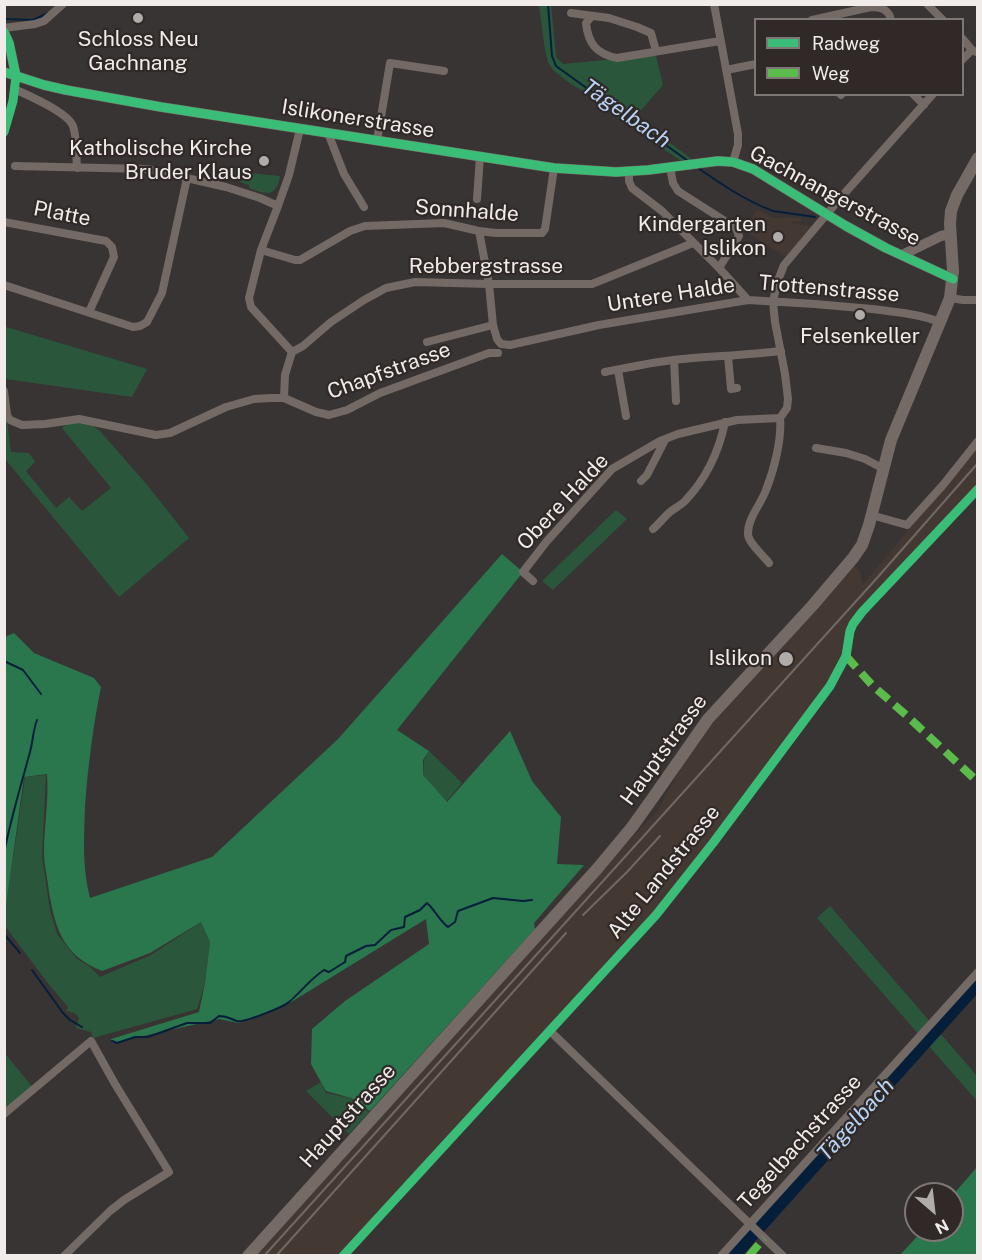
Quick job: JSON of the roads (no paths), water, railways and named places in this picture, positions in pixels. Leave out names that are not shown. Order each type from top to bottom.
[{"type":"main road","name":"Hauptstrasse","points":[[248,1256],[598,868],[652,799],[708,719],[854,558],[866,536],[882,468],[897,422],[950,298],[953,279],[950,217],[954,204],[978,158]]},
{"type":"street","points":[[4,27],[44,21],[63,4]]},
{"type":"street","points":[[714,4],[738,134],[738,145],[733,162]]},
{"type":"street","points":[[927,4],[941,18]]},
{"type":"street","points":[[821,18],[871,7],[886,10],[891,18]]},
{"type":"street","points":[[571,13],[609,18],[651,33],[656,51]]},
{"type":"street","points":[[592,16],[586,23],[588,35],[598,51],[617,58],[720,41]]},
{"type":"street","points":[[4,32],[9,43],[16,76],[11,111],[4,132]]},
{"type":"street","points":[[964,39],[975,52]]},
{"type":"street","points":[[377,141],[390,63],[444,71]]},
{"type":"street","points":[[726,70],[754,64]]},
{"type":"street","name":"Islikonerstrasse","points":[[4,72],[66,90],[189,112],[554,168],[629,171],[692,164]]},
{"type":"street","points":[[14,89],[46,104],[70,121],[74,128],[77,168]]},
{"type":"street","points":[[915,96],[924,105]]},
{"type":"street","points":[[769,563],[749,539],[748,533],[751,521],[766,491],[775,459],[781,425],[780,418],[787,408],[785,374],[773,302],[777,283],[784,265],[931,96]]},
{"type":"street","points":[[284,398],[285,375],[292,352],[251,307],[249,298],[261,250],[289,175],[300,129]]},
{"type":"street","points":[[328,134],[344,174],[363,207]]},
{"type":"street","points":[[477,199],[480,156]]},
{"type":"street","name":"Gachnangerstrasse","points":[[692,164],[733,162],[753,169],[864,236],[953,279]]},
{"type":"street","points":[[15,166],[147,169],[226,187],[278,206]]},
{"type":"street","points":[[670,167],[673,183],[678,191],[736,228],[739,236],[719,268]]},
{"type":"street","name":"Sonnhalde","points":[[261,250],[300,260],[350,231],[365,226],[444,223],[496,233],[542,232],[545,229],[554,168]]},
{"type":"street","name":"Trottenstrasse","points":[[629,171],[632,188],[653,203],[748,300],[820,303],[883,310],[940,322]]},
{"type":"street","points":[[4,285],[133,327],[147,322],[162,293],[187,178]]},
{"type":"street","name":"Platte","points":[[4,222],[106,241],[112,247],[114,257],[89,312]]},
{"type":"street","points":[[427,342],[493,326],[489,284],[479,231]]},
{"type":"street","points":[[902,255],[941,236],[951,234]]},
{"type":"street","name":"Rebbergstrasse","points":[[292,352],[303,346],[339,316],[386,288],[416,282],[592,285],[693,243]]},
{"type":"street","points":[[950,298],[978,300]]},
{"type":"street","name":"Untere Halde","points":[[493,326],[501,344],[510,345],[599,325],[748,300]]},
{"type":"street","points":[[605,372],[674,360],[781,351]]},
{"type":"street","name":"Chapfstrasse","points":[[4,391],[7,415],[10,420],[22,425],[79,419],[156,435],[170,433],[226,407],[254,399],[284,398],[329,415],[347,410],[380,393],[489,353],[498,353]]},
{"type":"street","points":[[728,356],[731,388],[737,388]]},
{"type":"street","points":[[674,360],[676,401]]},
{"type":"street","points":[[618,370],[626,416]]},
{"type":"street","name":"Obere Halde","points":[[533,581],[524,572],[547,541],[612,469],[678,434],[736,420],[780,418]]},
{"type":"street","points":[[654,529],[698,486],[714,458],[725,422]]},
{"type":"street","points":[[640,481],[647,475],[664,440]]},
{"type":"street","points":[[871,515],[908,525],[978,441]]},
{"type":"street","points":[[816,448],[846,453],[882,468]]},
{"type":"street","name":"Alte Landstrasse","points":[[343,1256],[656,915],[717,838],[830,686],[846,656],[853,624],[862,612],[978,489]]},
{"type":"street","name":"Tegelbachstrasse","points":[[721,1256],[752,1226],[978,972]]},
{"type":"street","points":[[550,1031],[783,1256]]},
{"type":"street","points":[[4,1114],[91,1041],[169,1172],[110,1211],[64,1256]]},
{"type":"waterway","name":"Tägelbach","points":[[548,4],[552,56],[556,66],[688,161]]},
{"type":"waterway","name":"Tägelbach","points":[[4,19],[33,20],[48,13]]},
{"type":"waterway","name":"Tägelbach","points":[[698,168],[734,192],[763,207],[773,211],[815,217]]},
{"type":"waterway","points":[[4,661],[23,670],[41,694]]},
{"type":"waterway","points":[[4,853],[37,720]]},
{"type":"waterway","points":[[112,1041],[117,1043],[135,1037],[148,1037],[187,1023],[210,1023],[219,1016],[241,1021],[272,1011],[289,1002],[324,970],[329,972],[345,962],[346,956],[366,946],[375,945],[391,930],[404,927],[405,917],[420,910],[427,903],[448,927],[455,922],[458,911],[493,898],[532,900]]},
{"type":"waterway","points":[[4,934],[20,953]]},
{"type":"waterway","points":[[32,970],[63,1013],[82,1027]]},
{"type":"waterway","name":"Tägelbach","points":[[734,1256],[978,984]]},
{"type":"railway","points":[[264,1256],[877,578],[978,463]]},
{"type":"railway","points":[[583,915],[660,836]]},
{"type":"railway","points":[[276,1256],[566,933]]},
{"type":"place","name":"Schloss Neu Gachnang","points":[[138,18]]},
{"type":"place","name":"Katholische Kirche Bruder Klaus","points":[[264,161]]},
{"type":"place","name":"Kindergarten Islikon","points":[[778,237]]},
{"type":"place","name":"Felsenkeller","points":[[860,315]]},
{"type":"place","name":"Islikon","points":[[786,659]]}]
